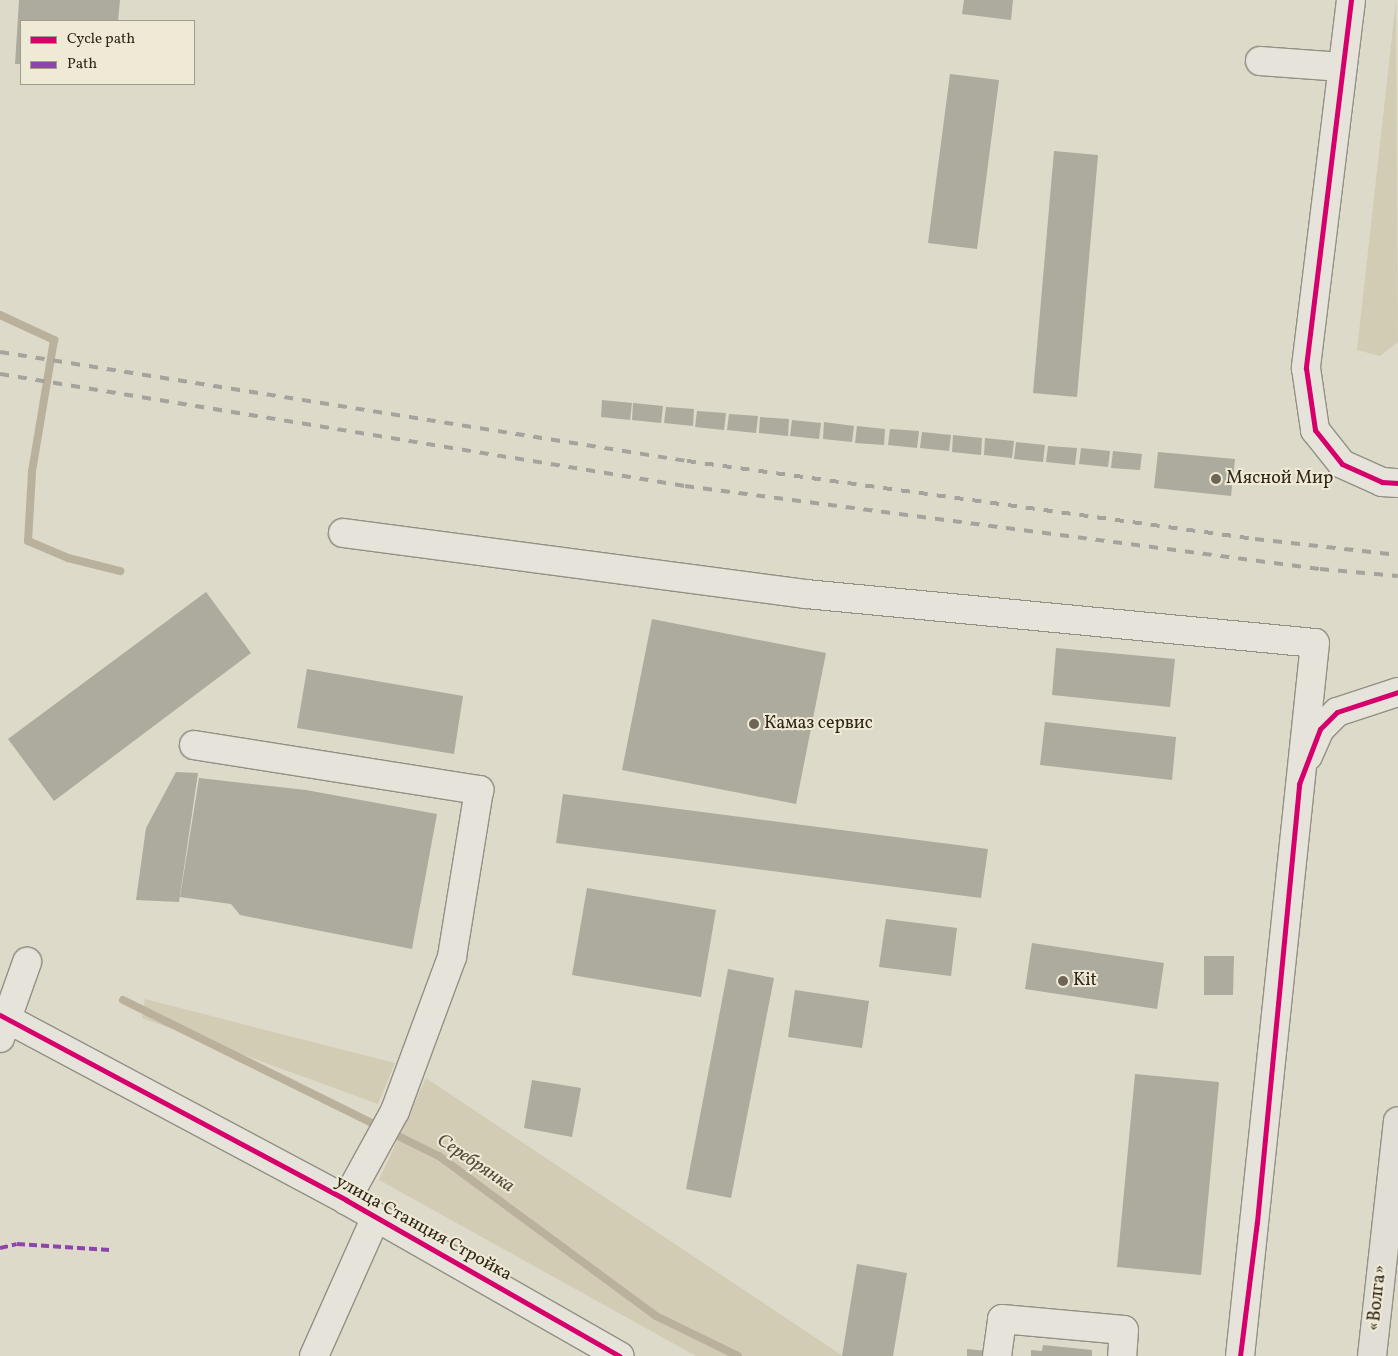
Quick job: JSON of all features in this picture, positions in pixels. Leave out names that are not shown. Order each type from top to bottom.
[{"type":"highway","name":"«Волга»","points":[[1372,1356],[1398,1121]]},
{"type":"street","points":[[1350,0],[1306,368],[1315,430],[1342,464],[1382,482],[1398,483]]},
{"type":"street","points":[[1260,61],[1342,67]]},
{"type":"street","points":[[343,533],[806,594],[1314,643],[1240,1356]]},
{"type":"street","points":[[1299,784],[1320,730],[1337,712],[1398,692]]},
{"type":"street","points":[[194,745],[478,790],[452,957],[395,1111],[346,1200]]},
{"type":"street","points":[[2,1024],[27,962]]},
{"type":"street","name":"улица Станция Стройка","points":[[2,1024],[346,1200],[620,1356]]},
{"type":"street","points":[[314,1356],[376,1217]]},
{"type":"street","points":[[997,1356],[1002,1319],[1124,1330],[1122,1356]]},
{"type":"shaded area","points":[[1396,0],[1398,342],[1380,356],[1357,350]]},
{"type":"shaded area","points":[[145,999],[395,1063],[378,1104],[142,1018]]},
{"type":"shaded area","points":[[426,1078],[843,1356],[696,1356],[379,1180]]},
{"type":"building","points":[[19,0],[120,0],[118,20],[20,20],[20,64],[15,64]]},
{"type":"building","points":[[964,0],[1013,0],[1011,20],[962,14]]},
{"type":"building","points":[[950,74],[999,80],[977,249],[928,243]]},
{"type":"building","points":[[1054,151],[1098,155],[1077,397],[1033,393]]},
{"type":"building","points":[[602,400],[632,403],[630,420],[601,417]]},
{"type":"building","points":[[633,403],[663,406],[661,423],[632,420]]},
{"type":"building","points":[[666,407],[694,409],[693,426],[664,423]]},
{"type":"building","points":[[697,411],[726,413],[724,430],[695,427]]},
{"type":"building","points":[[729,414],[758,416],[756,433],[727,430]]},
{"type":"building","points":[[760,417],[789,419],[788,436],[759,433]]},
{"type":"building","points":[[792,420],[821,423],[819,439],[790,436]]},
{"type":"building","points":[[824,422],[854,426],[852,442],[823,439]]},
{"type":"building","points":[[857,426],[885,429],[884,445],[855,443]]},
{"type":"building","points":[[890,429],[919,431],[917,448],[888,445]]},
{"type":"building","points":[[922,432],[951,435],[949,451],[920,448]]},
{"type":"building","points":[[953,435],[982,438],[981,455],[952,452]]},
{"type":"building","points":[[985,438],[1014,441],[1012,458],[984,455]]},
{"type":"building","points":[[1016,442],[1045,445],[1043,462],[1014,459]]},
{"type":"building","points":[[1048,446],[1077,448],[1075,465],[1046,462]]},
{"type":"building","points":[[1081,448],[1110,451],[1108,467],[1079,464]]},
{"type":"building","points":[[1113,451],[1142,454],[1140,470],[1111,468]]},
{"type":"building","points":[[1158,452],[1235,459],[1231,496],[1154,488]]},
{"type":"building","points":[[206,592],[251,653],[54,801],[8,739]]},
{"type":"building","points":[[652,619],[826,653],[796,804],[622,770]]},
{"type":"building","points":[[1056,648],[1175,659],[1170,707],[1052,695]]},
{"type":"building","points":[[307,669],[463,696],[454,754],[297,728]]},
{"type":"building","points":[[1045,722],[1176,737],[1172,780],[1040,765]]},
{"type":"building","points":[[176,772],[198,773],[179,902],[136,900],[146,828]]},
{"type":"building","points":[[199,778],[306,790],[437,814],[412,949],[240,915],[231,904],[180,897]]},
{"type":"building","points":[[563,794],[988,849],[981,898],[556,843]]},
{"type":"building","points":[[587,888],[716,910],[701,997],[572,975]]},
{"type":"building","points":[[886,919],[957,928],[951,976],[879,967]]},
{"type":"building","points":[[1032,943],[1164,963],[1157,1009],[1025,989]]},
{"type":"building","points":[[1204,956],[1234,956],[1233,995],[1204,995]]},
{"type":"building","points":[[728,969],[774,978],[731,1198],[686,1189]]},
{"type":"building","points":[[795,990],[869,1001],[862,1048],[788,1037]]},
{"type":"building","points":[[1135,1074],[1219,1082],[1201,1275],[1117,1267]]},
{"type":"building","points":[[532,1080],[581,1088],[572,1137],[524,1128]]},
{"type":"building","points":[[857,1264],[907,1273],[893,1356],[842,1356]]},
{"type":"building","points":[[1043,1345],[1092,1350],[1092,1356],[1031,1356],[1031,1350],[1042,1351]]},
{"type":"building","points":[[967,1349],[987,1351],[986,1356],[967,1356]]},
{"type":"waterway","points":[[0,315],[54,340],[32,472],[28,541],[68,558],[120,571]]},
{"type":"waterway","name":"Серебрянка","points":[[123,1000],[439,1156],[656,1316],[738,1356]]},
{"type":"railway","points":[[0,352],[687,461],[1255,539],[1398,555]]},
{"type":"railway","points":[[0,374],[685,486],[1320,569],[1398,576]]},
{"type":"marked path","points":[[0,1248],[17,1244],[110,1250]]},
{"type":"cycle path","points":[[1351,0],[1306,368],[1315,430],[1342,464],[1382,482],[1398,483]]},
{"type":"cycle path","points":[[1240,1356],[1257,1222],[1299,784],[1320,729],[1337,712],[1398,692]]},
{"type":"cycle path","points":[[0,1015],[346,1200],[620,1356]]},
{"type":"place","name":"Мясной Мир","points":[[1216,479]]},
{"type":"place","name":"Камаз сервис","points":[[754,724]]},
{"type":"place","name":"Kit","points":[[1063,981]]}]
